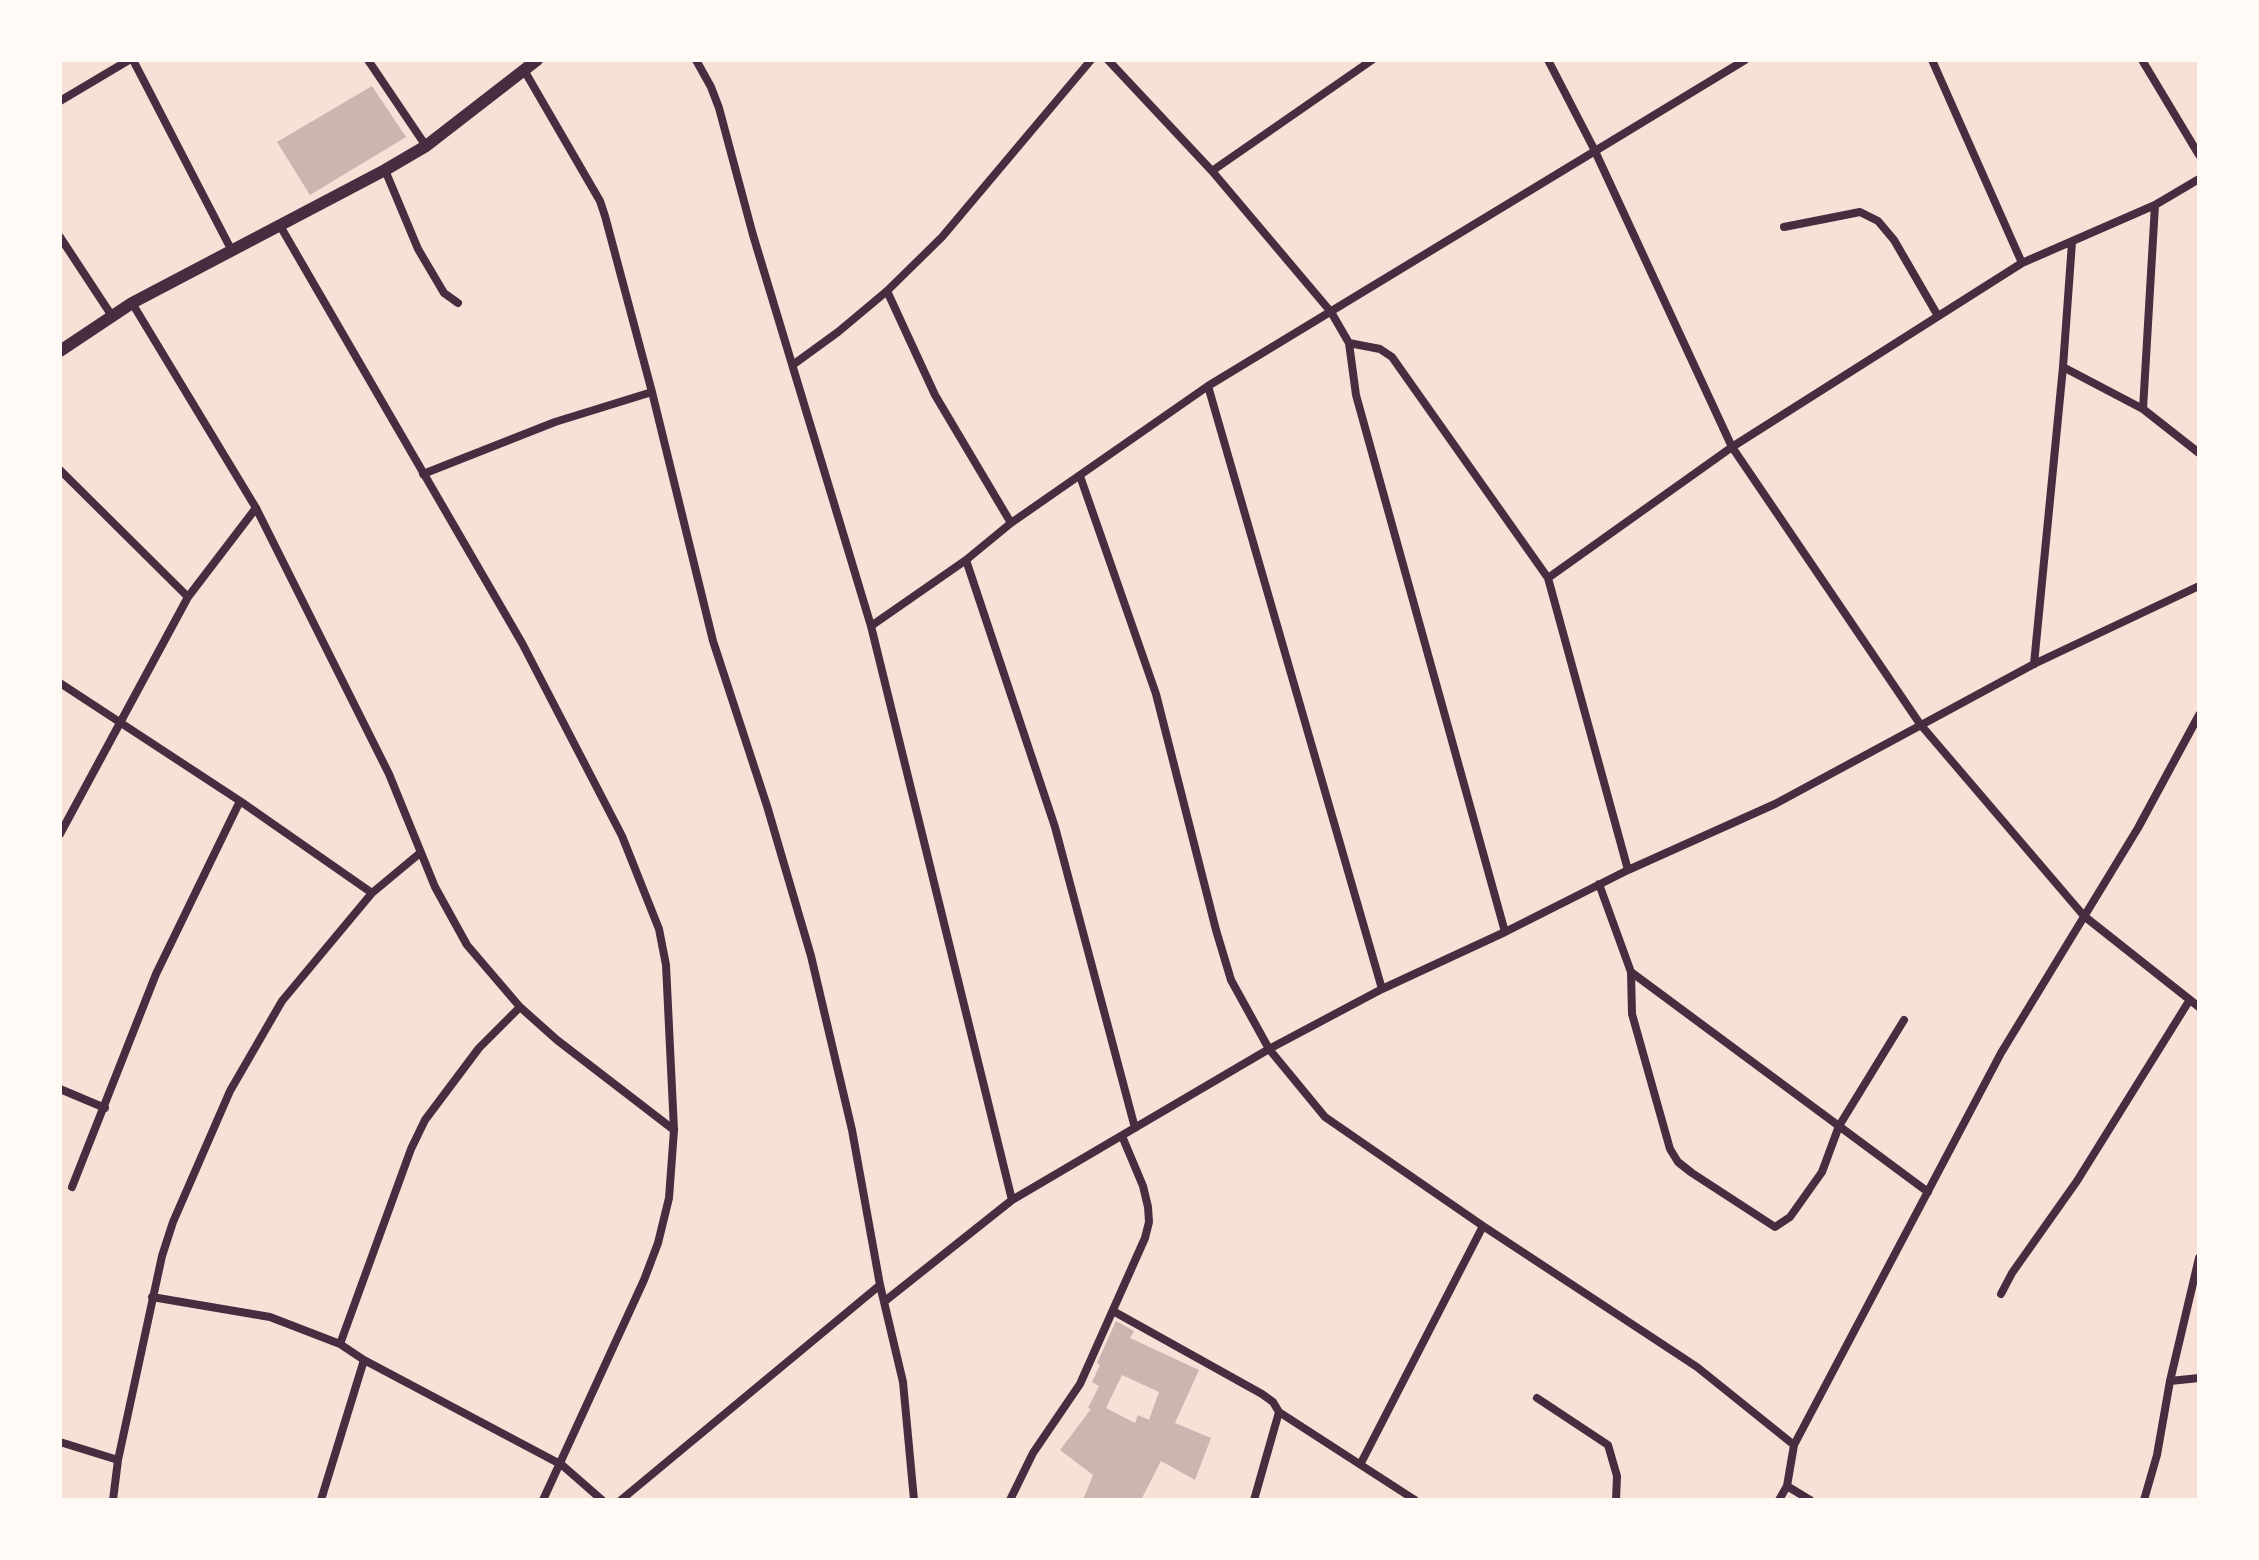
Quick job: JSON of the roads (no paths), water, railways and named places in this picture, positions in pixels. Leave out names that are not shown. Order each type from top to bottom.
[{"type":"main road","points":[[60,351],[132,303],[426,146],[537,60]]},
{"type":"street","points":[[60,101],[131,60],[232,251]]},
{"type":"street","points":[[368,60],[426,146]]},
{"type":"street","points":[[696,60],[719,108],[749,224],[794,364],[871,626],[1012,1200]]},
{"type":"street","points":[[794,364],[887,291],[942,237],[1091,60]]},
{"type":"street","points":[[1108,60],[1212,171],[1331,312],[1349,343],[1356,395],[1505,932]]},
{"type":"street","points":[[1212,171],[1372,60]]},
{"type":"street","points":[[1548,60],[1594,149],[1732,447],[1920,724],[2084,916],[2199,1007]]},
{"type":"street","points":[[871,626],[966,560],[1011,523],[1208,386],[1745,60]]},
{"type":"street","points":[[1932,60],[2022,263]]},
{"type":"street","points":[[2142,60],[2199,155]]},
{"type":"street","points":[[524,70],[600,201],[652,392],[713,641],[767,806],[811,956],[852,1130],[880,1285],[903,1382],[914,1500]]},
{"type":"street","points":[[385,170],[418,249],[444,293],[458,303]]},
{"type":"street","points":[[1548,578],[1732,447],[2022,263],[2155,205],[2199,179]]},
{"type":"street","points":[[2143,409],[2155,205]]},
{"type":"street","points":[[1784,227],[1860,212],[1878,221],[1894,240],[1938,316]]},
{"type":"street","points":[[279,224],[522,643],[622,836],[659,929],[666,965],[674,1130],[669,1198],[658,1243],[562,1465],[543,1500]]},
{"type":"street","points":[[60,237],[112,316]]},
{"type":"street","points":[[2034,664],[2072,242]]},
{"type":"street","points":[[887,291],[935,395],[1011,523]]},
{"type":"street","points":[[132,303],[256,508],[389,774],[420,853],[450,918],[467,945],[520,1007],[557,1040],[674,1130]]},
{"type":"street","points":[[1349,343],[1380,349],[1392,357],[1548,578],[1628,870]]},
{"type":"street","points":[[2063,367],[2143,409],[2199,453]]},
{"type":"street","points":[[1208,386],[1382,989]]},
{"type":"street","points":[[423,474],[555,422],[652,392]]},
{"type":"street","points":[[60,470],[188,597]]},
{"type":"street","points":[[1080,476],[1156,694],[1231,980],[1269,1049],[1325,1117],[1697,1367],[1794,1445]]},
{"type":"street","points":[[60,834],[188,597],[256,508]]},
{"type":"street","points":[[966,560],[1055,827],[1135,1128]]},
{"type":"street","points":[[885,1301],[1012,1200],[1269,1049],[1382,989],[1628,870],[1775,804],[2034,664],[2199,586]]},
{"type":"street","points":[[60,683],[240,801],[372,893]]},
{"type":"street","points":[[1779,1500],[1787,1486],[1794,1445],[2001,1053],[2138,828],[2199,715]]},
{"type":"street","points":[[72,1187],[167,949],[240,801]]},
{"type":"street","points":[[113,1500],[118,1460],[152,1297],[173,1222],[230,1091],[282,1001],[372,893],[420,853]]},
{"type":"street","points":[[1599,884],[1631,972],[1632,1014],[1670,1149],[1678,1162],[1692,1173],[1775,1227],[1790,1217],[1822,1172],[1839,1126],[1904,1020]]},
{"type":"street","points":[[1631,972],[1928,1192]]},
{"type":"street","points":[[2001,1294],[2012,1273],[2077,1181],[2189,1001]]},
{"type":"street","points":[[340,1344],[411,1149],[425,1120],[479,1048],[520,1007]]},
{"type":"street","points":[[60,1089],[105,1108]]},
{"type":"street","points":[[1010,1500],[1033,1453],[1080,1384],[1145,1238],[1149,1222],[1143,1186],[1122,1136]]},
{"type":"street","points":[[1361,1463],[1483,1226]]},
{"type":"street","points":[[2144,1500],[2157,1455],[2170,1381],[2199,1258]]},
{"type":"street","points":[[621,1500],[880,1285]]},
{"type":"street","points":[[152,1297],[270,1317],[340,1344],[364,1360],[562,1465],[602,1500]]},
{"type":"street","points":[[1113,1311],[1262,1394],[1273,1402],[1279,1412],[1415,1500]]},
{"type":"street","points":[[321,1500],[364,1360]]},
{"type":"street","points":[[2170,1381],[2199,1378]]},
{"type":"street","points":[[1537,1398],[1608,1445],[1617,1476],[1616,1500]]},
{"type":"street","points":[[1254,1500],[1279,1412]]},
{"type":"street","points":[[60,1442],[118,1460]]},
{"type":"street","points":[[1787,1486],[1810,1500]]}]
